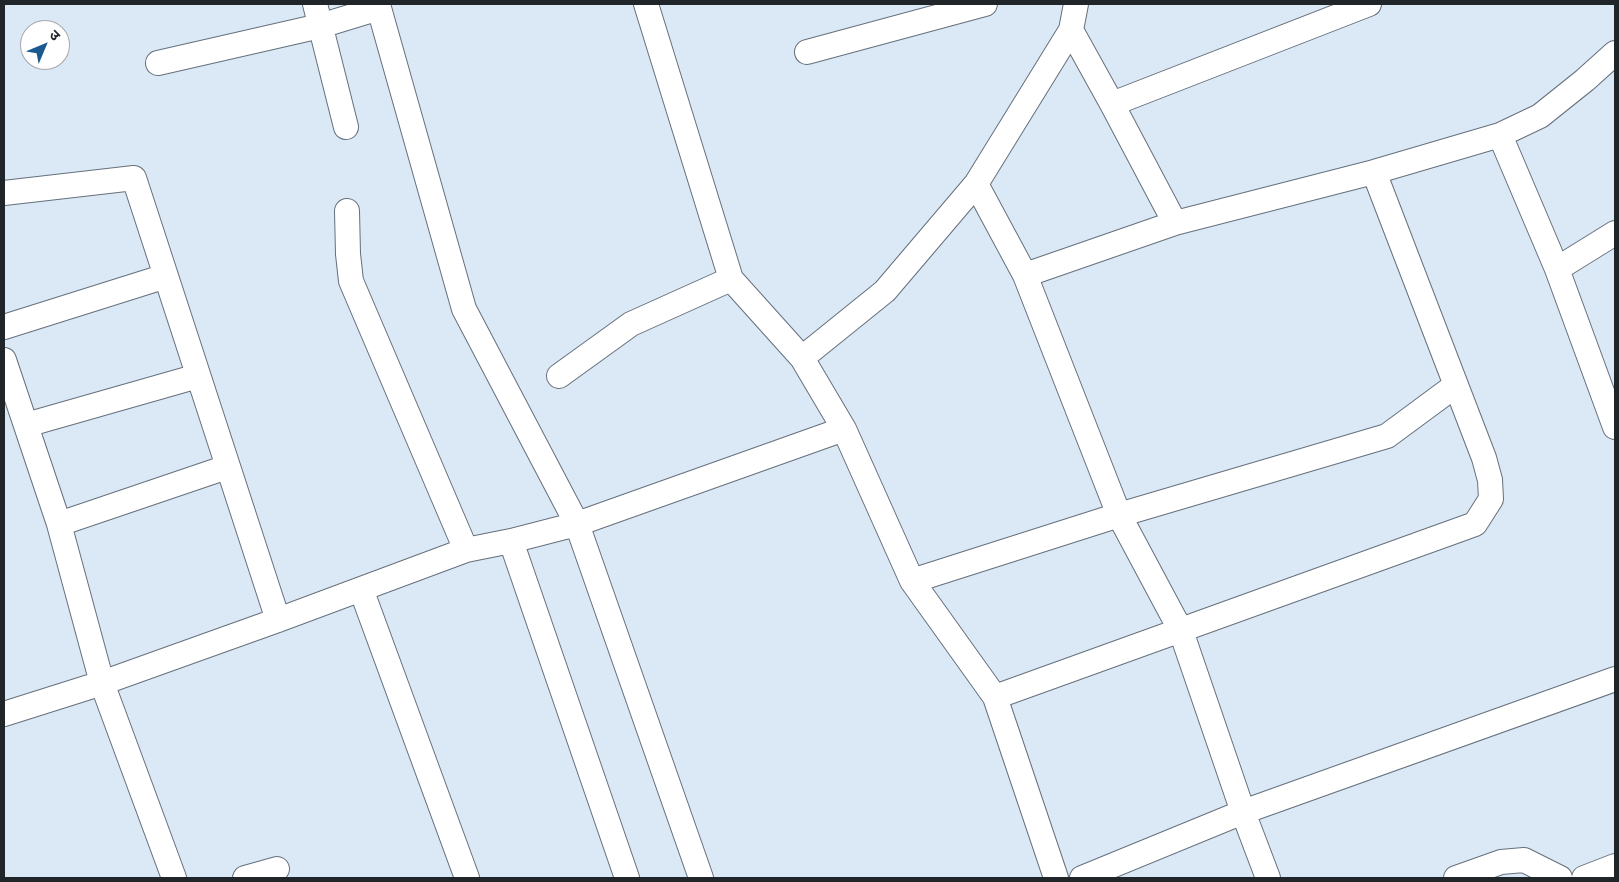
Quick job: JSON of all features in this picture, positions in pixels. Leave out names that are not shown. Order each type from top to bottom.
[{"type":"street","points":[[646,4],[731,279],[802,358],[844,429],[912,581],[995,697],[1056,878]]},
{"type":"street","points":[[807,52],[985,4]]},
{"type":"street","points":[[802,358],[885,291],[976,184],[1071,30],[1076,4]]},
{"type":"street","points":[[1112,104],[1369,4]]},
{"type":"street","points":[[158,63],[318,15],[379,8],[464,309],[577,524],[701,878]]},
{"type":"street","points":[[318,15],[346,127]]},
{"type":"street","points":[[1071,30],[1175,223]]},
{"type":"street","points":[[1025,275],[1175,223],[1374,172],[1500,135],[1540,116],[1615,53]]},
{"type":"street","points":[[1500,135],[1557,269],[1615,427]]},
{"type":"street","points":[[995,697],[1475,524],[1491,499],[1490,480],[1484,458],[1374,172]]},
{"type":"street","points":[[4,193],[134,178],[278,620]]},
{"type":"street","points":[[976,184],[1025,275],[1120,515],[1181,631],[1243,812],[1268,878]]},
{"type":"street","points":[[347,211],[351,280],[466,550]]},
{"type":"street","points":[[1557,269],[1615,233]]},
{"type":"street","points":[[4,327],[166,276]]},
{"type":"street","points":[[559,376],[631,324],[731,279]]},
{"type":"street","points":[[4,360],[60,524],[102,683],[174,878]]},
{"type":"street","points":[[26,425],[198,376]]},
{"type":"street","points":[[912,581],[1120,515],[1387,436],[1456,385]]},
{"type":"street","points":[[4,714],[102,683],[466,550],[577,524],[844,429]]},
{"type":"street","points":[[60,524],[227,467]]},
{"type":"street","points":[[510,541],[627,878]]},
{"type":"street","points":[[361,589],[467,878]]},
{"type":"street","points":[[1082,878],[1243,812],[1615,679]]},
{"type":"street","points":[[1456,878],[1501,862],[1524,860],[1560,878]]},
{"type":"street","points":[[1584,878],[1615,866]]},
{"type":"street","points":[[245,878],[277,869]]}]
